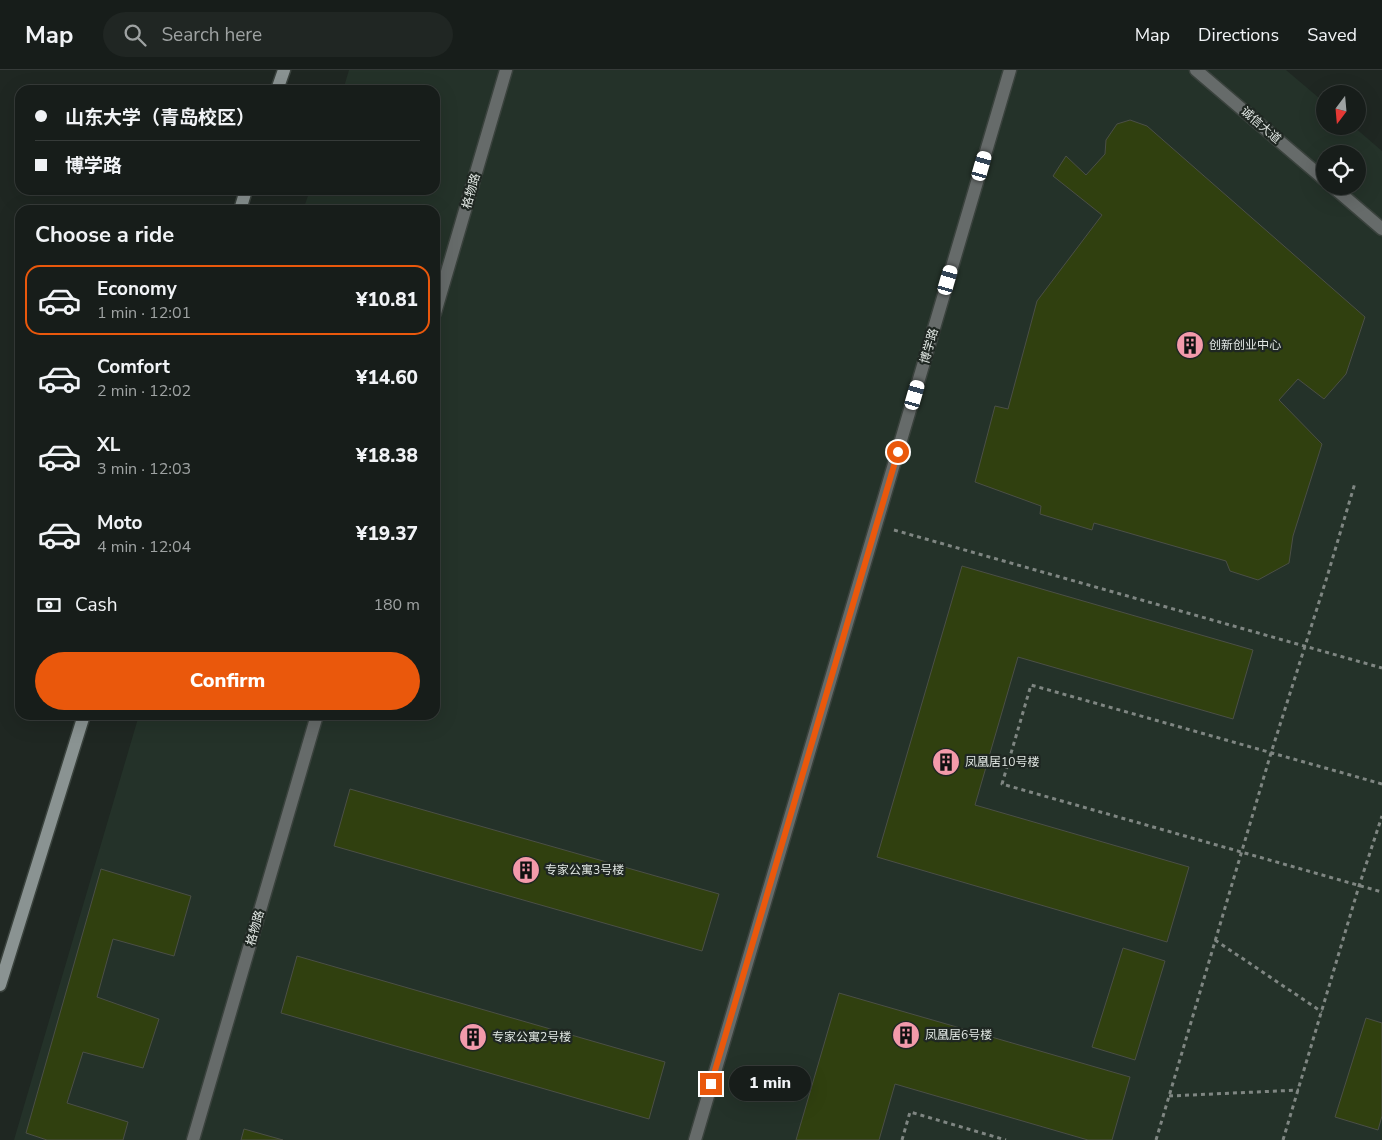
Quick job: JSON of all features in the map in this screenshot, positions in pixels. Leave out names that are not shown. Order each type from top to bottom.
[{"type":"main road","points":[[279,85],[284,70]]},
{"type":"main road","points":[[0,985],[82,720]]},
{"type":"lane","name":"格物路","points":[[440,296],[506,70]]},
{"type":"lane","name":"博学路","points":[[694,1140],[1010,70]]},
{"type":"lane","name":"诚信大道","points":[[1196,70],[1316,172]]},
{"type":"lane","points":[[1342,195],[1382,229]]},
{"type":"lane","name":"格物路","points":[[193,1140],[316,720]]},
{"type":"path","points":[[1156,1140],[1270,753],[1355,483]]},
{"type":"path","points":[[876,525],[1382,668]]},
{"type":"path","points":[[1382,784],[1031,685],[1002,784],[1382,892]]},
{"type":"path","points":[[1284,1140],[1359,886],[1382,816]]},
{"type":"path","points":[[1215,940],[1322,1012]]},
{"type":"path","points":[[1169,1096],[1299,1090]]},
{"type":"path","points":[[902,1140],[910,1112],[1006,1140]]},
{"type":"shaded area","points":[[349,70],[1286,70],[1316,95],[1316,135],[1363,135],[1382,151],[1382,1140],[14,1140],[138,720],[440,720],[440,205],[305,205],[308,195],[440,195],[440,85],[344,85]]},
{"type":"building","name":"创新创业中心","points":[[1130,120],[1147,126],[1365,317],[1346,374],[1324,399],[1298,379],[1279,400],[1322,444],[1293,536],[1289,563],[1258,580],[1230,571],[1226,561],[1094,523],[1092,530],[1040,514],[1041,506],[975,482],[995,406],[1008,409],[1037,301],[1102,215],[1053,176],[1066,156],[1086,175],[1105,154],[1106,140],[1117,124]]},
{"type":"building","name":"凤凰居10号楼","points":[[962,566],[1253,650],[1233,719],[1018,657],[975,805],[1189,867],[1167,942],[877,857]]},
{"type":"building","name":"专家公寓3号楼","points":[[350,789],[719,894],[702,951],[334,846]]},
{"type":"building","points":[[101,869],[191,896],[174,956],[113,939],[97,997],[159,1019],[143,1068],[83,1052],[67,1103],[128,1122],[123,1140],[47,1140],[26,1133]]},
{"type":"building","points":[[1123,948],[1165,961],[1135,1060],[1092,1047]]},
{"type":"building","name":"专家公寓2号楼","points":[[297,956],[665,1062],[649,1119],[281,1013]]},
{"type":"building","name":"凤凰居6号楼","points":[[839,993],[1130,1077],[1112,1140],[1088,1140],[895,1084],[879,1140],[796,1140]]},
{"type":"building","points":[[1366,1018],[1382,1023],[1382,1116],[1378,1130],[1335,1117]]},
{"type":"building","points":[[244,1129],[283,1140],[241,1140]]},
{"type":"place","name":"创新创业中心","points":[[1190,345]]},
{"type":"place","name":"凤凰居10号楼","points":[[946,762]]},
{"type":"place","name":"专家公寓3号楼","points":[[526,870]]},
{"type":"place","name":"凤凰居6号楼","points":[[906,1035]]},
{"type":"place","name":"专家公寓2号楼","points":[[473,1037]]},
{"type":"route","points":[[711,1084],[898,452]]}]
